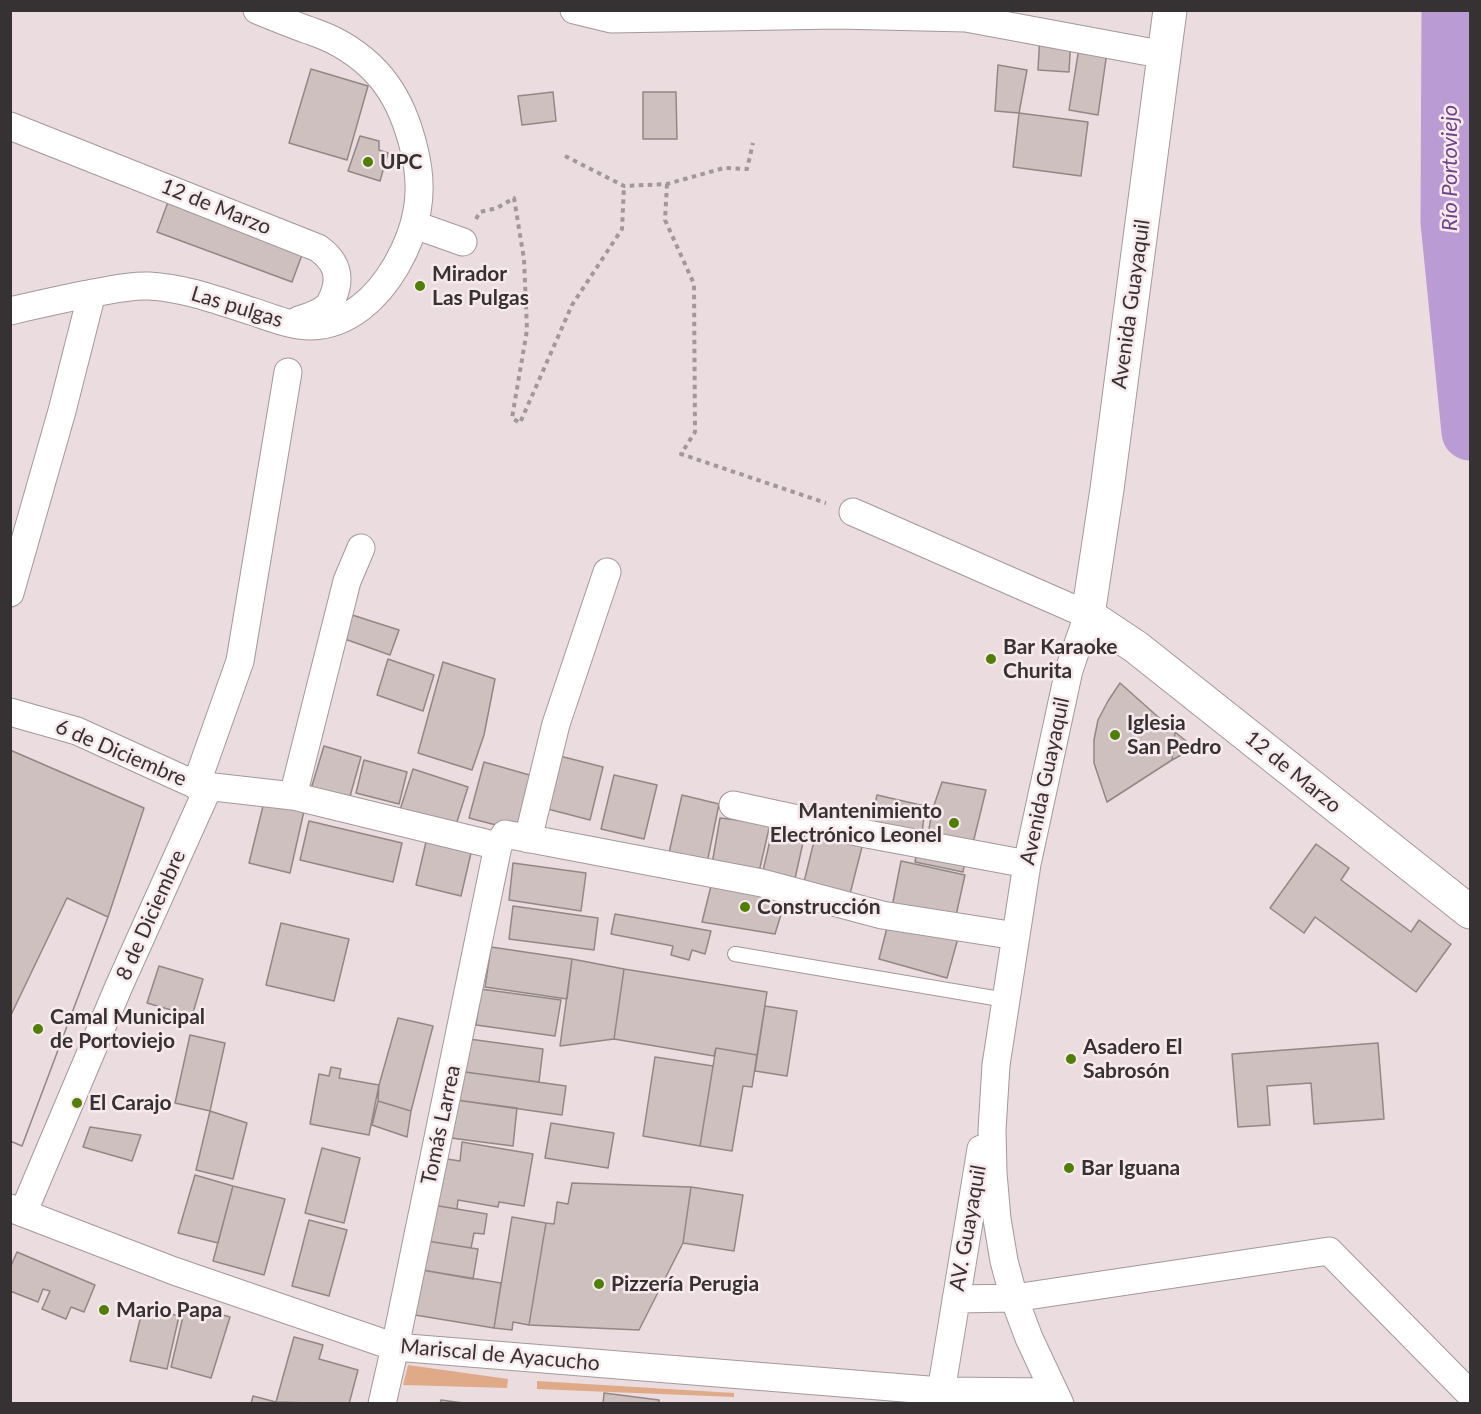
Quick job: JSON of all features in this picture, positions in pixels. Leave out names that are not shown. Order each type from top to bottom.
[{"type":"street","name":"Las pulgas","points":[[10,311],[92,293],[145,285],[194,292],[288,324],[310,326],[332,323],[352,314],[372,299],[389,278],[403,254],[415,225],[419,195],[419,169],[405,118],[394,95],[378,72],[356,54],[332,39],[257,10]]},
{"type":"street","points":[[574,10],[612,15],[837,15],[966,18],[1165,55]]},
{"type":"street","name":"Avenida Guayaquil","points":[[1057,1398],[1029,1338],[1014,1298],[1004,1261],[993,1173],[996,1065],[1027,864],[1069,670],[1088,615],[1107,489],[1170,10]]},
{"type":"street","name":"12 de Marzo","points":[[10,126],[318,248],[329,256],[336,268],[337,286],[329,305],[315,315],[288,324]]},
{"type":"street","points":[[415,225],[463,242]]},
{"type":"street","points":[[10,592],[62,411],[92,293]]},
{"type":"street","points":[[196,784],[240,661],[288,372]]},
{"type":"street","name":"12 de Marzo","points":[[854,512],[1088,615],[1121,635],[1470,912]]},
{"type":"street","points":[[293,796],[347,581],[361,548]]},
{"type":"street","points":[[528,839],[556,724],[607,572]]},
{"type":"street","name":"6 de Diciembre","points":[[10,712],[77,731],[196,784],[293,796],[498,846]]},
{"type":"street","name":"8 de Diciembre","points":[[17,1211],[205,795],[196,784]]},
{"type":"street","points":[[733,805],[867,834],[1027,864]]},
{"type":"street","points":[[498,846],[505,834],[762,883],[882,915],[1016,936]]},
{"type":"street","name":"Tomás Larrea","points":[[382,1404],[498,846]]},
{"type":"street","name":"AV. Guayaquil","points":[[940,1397],[996,1065]]},
{"type":"street","name":"Mariscal de Ayacucho","points":[[17,1211],[224,1289],[395,1347],[940,1397],[1057,1398]]},
{"type":"street","points":[[956,1299],[1014,1298],[1329,1251],[1470,1394]]},
{"type":"lane","points":[[735,954],[1006,1000]]},
{"type":"path","points":[[565,156],[624,186],[667,184],[724,168],[747,169],[753,143]]},
{"type":"path","points":[[667,184],[665,220],[694,284],[695,432],[681,454],[854,512]]},
{"type":"path","points":[[463,242],[480,212],[497,208],[513,198],[524,259],[527,330],[512,418],[520,423],[572,305],[622,229],[624,186]]},
{"type":"shaded area","points":[[408,1365],[508,1379],[507,1388],[403,1385]]},
{"type":"shaded area","points":[[537,1381],[734,1393],[734,1397],[537,1389]]},
{"type":"building","points":[[1040,34],[1071,36],[1069,72],[1038,70]]},
{"type":"building","points":[[1079,48],[1107,52],[1098,115],[1069,110]]},
{"type":"building","points":[[998,65],[1027,70],[1019,113],[995,111]]},
{"type":"building","points":[[311,69],[368,86],[347,160],[289,143]]},
{"type":"building","points":[[553,92],[556,121],[522,125],[518,96]]},
{"type":"building","points":[[643,92],[676,92],[677,139],[643,139]]},
{"type":"building","points":[[1019,113],[1088,122],[1081,176],[1013,167]]},
{"type":"building","name":"UPC","points":[[360,136],[379,141],[379,150],[388,153],[380,181],[348,171]]},
{"type":"building","points":[[168,202],[303,252],[292,282],[157,232]]},
{"type":"building","points":[[346,613],[399,630],[390,655],[339,637]]},
{"type":"building","points":[[388,659],[434,675],[423,711],[377,695]]},
{"type":"building","points":[[443,662],[495,679],[484,735],[472,770],[418,753]]},
{"type":"building","points":[[1120,683],[1175,732],[1172,760],[1107,802],[1094,763],[1094,740],[1098,720]]},
{"type":"building","points":[[1175,732],[1186,741],[1185,753],[1172,760]]},
{"type":"building","points":[[324,746],[361,757],[349,800],[311,789]]},
{"type":"building","name":"Camal Municipal de Portoviejo","points":[[10,750],[144,808],[108,917],[22,1146],[10,1141]]},
{"type":"building","points":[[552,754],[603,767],[590,820],[540,807]]},
{"type":"building","points":[[364,760],[407,772],[399,804],[356,793]]},
{"type":"building","points":[[484,762],[533,776],[519,831],[469,818]]},
{"type":"building","points":[[413,769],[468,787],[455,828],[400,810]]},
{"type":"building","points":[[614,775],[657,785],[644,839],[601,829]]},
{"type":"building","name":"Mantenimiento Electrónico Leonel","points":[[942,782],[986,790],[973,843],[928,835],[932,811]]},
{"type":"building","points":[[682,795],[719,804],[707,863],[669,853]]},
{"type":"building","points":[[877,795],[925,806],[922,834],[870,829]]},
{"type":"building","points":[[264,802],[304,811],[290,873],[249,863]]},
{"type":"building","points":[[720,818],[770,824],[759,872],[712,864]]},
{"type":"building","points":[[309,821],[402,843],[393,882],[300,860]]},
{"type":"building","points":[[774,823],[806,829],[794,883],[762,875]]},
{"type":"building","points":[[818,825],[864,839],[850,894],[804,882]]},
{"type":"building","points":[[426,842],[471,853],[461,896],[416,885]]},
{"type":"building","points":[[1316,844],[1349,868],[1341,880],[1411,932],[1419,920],[1451,944],[1416,992],[1315,917],[1304,933],[1270,908]]},
{"type":"building","points":[[918,846],[966,855],[963,872],[915,862]]},
{"type":"building","points":[[901,861],[965,875],[955,920],[892,907]]},
{"type":"building","points":[[513,863],[586,873],[581,911],[509,900]]},
{"type":"building","name":"Construcción","points":[[712,882],[788,892],[775,934],[702,922]]},
{"type":"building","points":[[67,898],[108,917],[22,1146],[10,1141],[10,1017]]},
{"type":"building","points":[[513,906],[598,918],[594,950],[509,939]]},
{"type":"building","points":[[615,914],[711,931],[705,954],[692,950],[689,960],[671,955],[673,946],[611,934]]},
{"type":"building","points":[[889,920],[958,938],[947,978],[879,959]]},
{"type":"building","points":[[281,923],[349,939],[334,1001],[266,985]]},
{"type":"building","points":[[491,947],[572,959],[567,999],[485,987]]},
{"type":"building","points":[[572,959],[624,969],[614,1039],[560,1046]]},
{"type":"building","points":[[159,966],[203,979],[192,1016],[147,1003]]},
{"type":"building","points":[[624,969],[767,992],[757,1055],[716,1048],[714,1056],[614,1039]]},
{"type":"building","points":[[481,989],[561,1000],[555,1036],[476,1025]]},
{"type":"building","points":[[765,1006],[797,1011],[787,1076],[755,1071]]},
{"type":"building","points":[[398,1018],[433,1026],[411,1111],[378,1101],[379,1085]]},
{"type":"building","points":[[190,1035],[225,1043],[210,1111],[175,1103]]},
{"type":"building","points":[[469,1039],[543,1049],[539,1082],[465,1072]]},
{"type":"building","points":[[1378,1043],[1384,1119],[1314,1124],[1311,1083],[1267,1086],[1270,1125],[1238,1127],[1232,1054]]},
{"type":"building","points":[[716,1048],[757,1055],[752,1087],[743,1086],[732,1151],[700,1146]]},
{"type":"building","points":[[655,1057],[713,1066],[700,1146],[643,1136]]},
{"type":"building","points":[[331,1067],[341,1069],[339,1078],[379,1085],[369,1135],[310,1124],[319,1074],[329,1076]]},
{"type":"building","points":[[465,1072],[566,1086],[562,1115],[456,1100]]},
{"type":"building","points":[[456,1100],[517,1108],[513,1146],[451,1138]]},
{"type":"building","points":[[378,1101],[411,1111],[407,1137],[372,1125]]},
{"type":"building","points":[[210,1111],[247,1123],[233,1179],[196,1170]]},
{"type":"building","points":[[551,1123],[614,1133],[608,1168],[545,1158]]},
{"type":"building","points":[[90,1127],[141,1135],[132,1161],[83,1147]]},
{"type":"building","points":[[462,1142],[533,1154],[524,1206],[499,1202],[498,1207],[458,1200],[457,1209],[433,1205],[440,1158],[460,1161]]},
{"type":"building","points":[[322,1148],[360,1158],[344,1223],[305,1213]]},
{"type":"building","points":[[195,1175],[233,1186],[218,1243],[178,1233]]},
{"type":"building","name":"Pizzería Perugia","points":[[572,1183],[691,1187],[683,1243],[639,1330],[529,1325],[546,1223],[554,1224],[557,1202],[568,1204]]},
{"type":"building","points":[[233,1186],[285,1199],[264,1275],[213,1261]]},
{"type":"building","points":[[691,1187],[743,1195],[734,1251],[683,1243]]},
{"type":"building","points":[[433,1205],[487,1214],[484,1234],[474,1233],[471,1248],[427,1241]]},
{"type":"building","points":[[512,1217],[546,1223],[529,1325],[513,1322],[512,1330],[494,1328]]},
{"type":"building","points":[[309,1220],[347,1230],[329,1296],[292,1286]]},
{"type":"building","points":[[427,1241],[478,1249],[473,1279],[422,1270]]},
{"type":"building","points":[[17,1252],[95,1285],[84,1312],[71,1307],[66,1319],[42,1309],[50,1291],[43,1289],[38,1302],[10,1291],[10,1268]]},
{"type":"building","points":[[422,1270],[501,1283],[494,1328],[415,1315]]},
{"type":"building","points":[[186,1304],[230,1317],[211,1378],[171,1367]]},
{"type":"building","points":[[143,1307],[179,1316],[167,1369],[130,1361]]},
{"type":"building","points":[[294,1337],[323,1345],[319,1359],[358,1370],[349,1404],[276,1402]]},
{"type":"building","points":[[604,1393],[659,1400],[659,1404],[603,1404]]},
{"type":"building","points":[[253,1396],[276,1402],[280,1404],[251,1404]]},
{"type":"building","points":[[441,1400],[471,1404],[440,1404]]},
{"type":"waterway","name":"Río Portoviejo","points":[[1450,10],[1449,222],[1470,432]]},
{"type":"place","name":"UPC","points":[[368,162]]},
{"type":"place","name":"Mirador Las Pulgas","points":[[420,286]]},
{"type":"place","name":"Bar Karaoke Churita","points":[[991,659]]},
{"type":"place","name":"Iglesia San Pedro","points":[[1115,735]]},
{"type":"place","name":"Mantenimiento Electrónico Leonel","points":[[954,823]]},
{"type":"place","name":"Construcción","points":[[745,907]]},
{"type":"place","name":"Camal Municipal de Portoviejo","points":[[38,1029]]},
{"type":"place","name":"Asadero El Sabrosón","points":[[1071,1059]]},
{"type":"place","name":"El Carajo","points":[[77,1103]]},
{"type":"place","name":"Bar Iguana","points":[[1069,1168]]},
{"type":"place","name":"Pizzería Perugia","points":[[599,1284]]},
{"type":"place","name":"Mario Papa","points":[[104,1310]]}]
